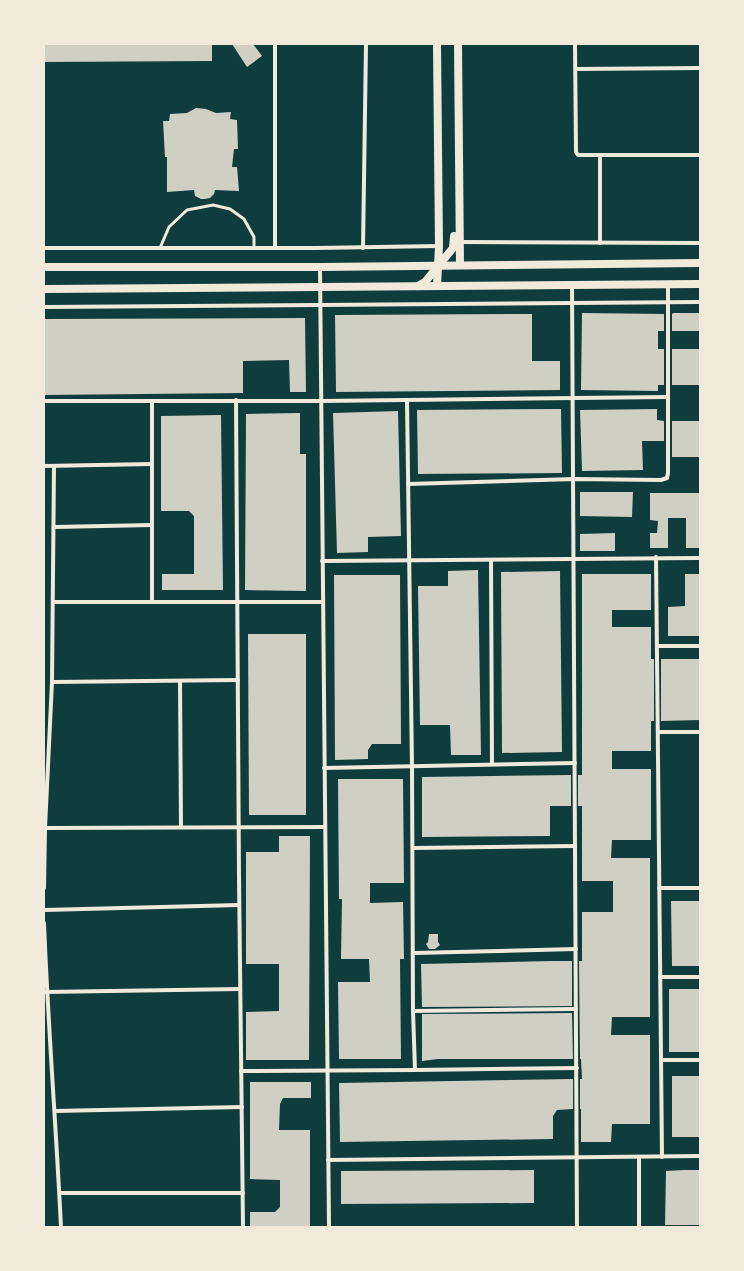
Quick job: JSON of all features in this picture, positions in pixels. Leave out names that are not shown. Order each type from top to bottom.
[{"type":"main road","points":[[437,44],[438,286]]},
{"type":"main road","points":[[458,44],[460,265]]},
{"type":"main road","points":[[417,286],[425,282],[454,246],[454,183],[459,179]]},
{"type":"main road","points":[[44,267],[320,267],[700,263]]},
{"type":"main road","points":[[44,288],[700,284]]},
{"type":"street","points":[[275,44],[275,248]]},
{"type":"street","points":[[363,248],[366,44]]},
{"type":"street","points":[[575,44],[576,152],[578,155],[700,155]]},
{"type":"street","points":[[576,69],[700,68]]},
{"type":"street","points":[[600,156],[600,243]]},
{"type":"street","points":[[459,242],[700,243]]},
{"type":"street","points":[[44,248],[363,248],[439,246]]},
{"type":"street","points":[[320,267],[329,1227]]},
{"type":"street","points":[[408,484],[574,479],[662,480],[667,478],[668,284]]},
{"type":"street","points":[[572,285],[577,1227]]},
{"type":"street","points":[[44,307],[700,302]]},
{"type":"street","points":[[44,400],[407,400],[667,397]]},
{"type":"street","points":[[236,400],[238,826],[243,1227]]},
{"type":"street","points":[[407,400],[413,848],[413,1011],[415,1070]]},
{"type":"street","points":[[152,401],[152,602]]},
{"type":"street","points":[[44,466],[152,464]]},
{"type":"street","points":[[44,888],[45,828],[52,682],[54,466]]},
{"type":"street","points":[[54,526],[152,525]]},
{"type":"street","points":[[322,560],[574,560],[656,557],[700,558]]},
{"type":"street","points":[[656,557],[662,1157]]},
{"type":"street","points":[[491,560],[492,764]]},
{"type":"street","points":[[53,602],[323,602]]},
{"type":"street","points":[[657,646],[700,646]]},
{"type":"street","points":[[52,682],[238,680]]},
{"type":"street","points":[[180,681],[181,827]]},
{"type":"street","points":[[658,732],[700,732]]},
{"type":"street","points":[[324,768],[575,763]]},
{"type":"street","points":[[45,828],[238,826],[325,827]]},
{"type":"street","points":[[413,848],[576,846]]},
{"type":"street","points":[[659,888],[700,888]]},
{"type":"street","points":[[44,910],[239,905]]},
{"type":"street","points":[[44,923],[45,992],[55,1112],[62,1227]]},
{"type":"street","points":[[414,953],[576,949]]},
{"type":"street","points":[[660,977],[700,977]]},
{"type":"street","points":[[45,992],[240,988]]},
{"type":"street","points":[[413,1011],[576,1009]]},
{"type":"street","points":[[661,1060],[700,1060]]},
{"type":"street","points":[[241,1071],[577,1068]]},
{"type":"street","points":[[55,1112],[242,1107]]},
{"type":"street","points":[[328,1160],[700,1156]]},
{"type":"street","points":[[639,1157],[639,1227]]},
{"type":"street","points":[[60,1193],[243,1193]]},
{"type":"lane","points":[[160,248],[169,227],[187,210],[213,205],[230,209],[244,219],[254,237],[254,248]]},
{"type":"building","points":[[212,44],[212,61],[44,62],[44,45]]},
{"type":"building","points":[[232,44],[253,44],[262,56],[247,67]]},
{"type":"building","points":[[196,108],[206,109],[216,113],[231,112],[230,119],[237,120],[238,149],[234,149],[232,167],[237,167],[239,191],[215,190],[214,194],[210,198],[205,199],[195,196],[194,190],[167,192],[167,157],[165,157],[163,121],[169,121],[170,114],[187,113]]},
{"type":"building","points":[[582,313],[664,314],[664,331],[658,331],[658,349],[664,349],[664,385],[658,385],[658,391],[581,390]]},
{"type":"building","points":[[673,313],[700,313],[700,331],[672,331]]},
{"type":"building","points":[[532,314],[532,361],[560,361],[560,390],[336,392],[335,315]]},
{"type":"building","points":[[305,318],[306,392],[290,392],[289,360],[243,361],[243,393],[44,395],[44,319]]},
{"type":"building","points":[[672,349],[700,349],[700,385],[672,385]]},
{"type":"building","points":[[561,409],[562,473],[418,474],[417,410]]},
{"type":"building","points":[[657,409],[657,420],[664,421],[664,441],[642,441],[643,470],[582,471],[580,410]]},
{"type":"building","points":[[398,411],[401,536],[368,537],[368,552],[337,553],[333,413]]},
{"type":"building","points":[[300,413],[300,454],[306,454],[306,591],[245,590],[246,414]]},
{"type":"building","points":[[221,415],[223,590],[162,590],[162,574],[194,574],[194,516],[189,511],[161,511],[161,416]]},
{"type":"building","points":[[672,421],[700,421],[700,457],[672,457]]},
{"type":"building","points":[[580,492],[633,492],[632,517],[580,516]]},
{"type":"building","points":[[650,493],[700,493],[700,548],[686,548],[686,518],[668,518],[668,548],[650,548],[650,533],[657,533],[658,521],[650,520]]},
{"type":"building","points":[[615,533],[615,551],[580,551],[580,534]]},
{"type":"building","points":[[478,570],[481,755],[451,755],[450,725],[420,725],[418,586],[448,586],[448,571]]},
{"type":"building","points":[[560,571],[562,752],[502,753],[501,572]]},
{"type":"building","points":[[582,574],[651,574],[651,610],[612,610],[612,627],[651,627],[651,659],[654,659],[654,721],[651,721],[651,751],[612,751],[612,769],[651,769],[651,840],[612,840],[611,858],[650,858],[650,1017],[612,1017],[611,1035],[650,1035],[650,1124],[612,1124],[611,1142],[581,1142],[580,1079],[582,1079],[580,1059],[579,961],[582,961],[582,912],[613,912],[613,881],[582,881],[582,806],[578,806],[578,775],[582,775]]},
{"type":"building","points":[[685,574],[700,574],[700,636],[668,636],[668,607],[685,606]]},
{"type":"building","points":[[334,575],[400,575],[401,744],[372,744],[368,750],[368,759],[335,760]]},
{"type":"building","points":[[248,634],[306,634],[306,815],[249,815]]},
{"type":"building","points":[[661,659],[700,659],[700,720],[661,721]]},
{"type":"building","points":[[571,775],[571,806],[550,806],[550,836],[422,837],[422,777]]},
{"type":"building","points":[[338,779],[403,779],[404,883],[370,883],[370,903],[403,902],[404,959],[400,959],[401,1059],[339,1059],[338,982],[370,982],[369,959],[341,959],[342,899],[339,899]]},
{"type":"building","points":[[279,836],[310,836],[309,1060],[246,1060],[246,1012],[279,1011],[279,964],[246,964],[246,852],[279,852]]},
{"type":"building","points":[[671,901],[700,901],[700,966],[672,966]]},
{"type":"building","points":[[429,934],[438,934],[438,942],[440,945],[435,949],[429,949],[426,944],[428,942]]},
{"type":"building","points":[[572,961],[572,1006],[422,1007],[421,964]]},
{"type":"building","points":[[669,989],[700,989],[700,1052],[669,1052]]},
{"type":"building","points":[[572,1013],[573,1059],[438,1059],[422,1061],[422,1014]]},
{"type":"building","points":[[672,1076],[700,1076],[700,1137],[672,1137]]},
{"type":"building","points":[[573,1079],[573,1109],[557,1110],[553,1116],[553,1139],[340,1142],[339,1083]]},
{"type":"building","points":[[250,1082],[311,1082],[311,1098],[283,1098],[280,1104],[279,1130],[310,1130],[310,1227],[250,1227],[250,1212],[275,1212],[280,1207],[280,1180],[250,1179]]},
{"type":"building","points":[[534,1170],[534,1203],[341,1204],[341,1171]]},
{"type":"building","points":[[700,1170],[700,1225],[665,1225],[666,1171]]}]
